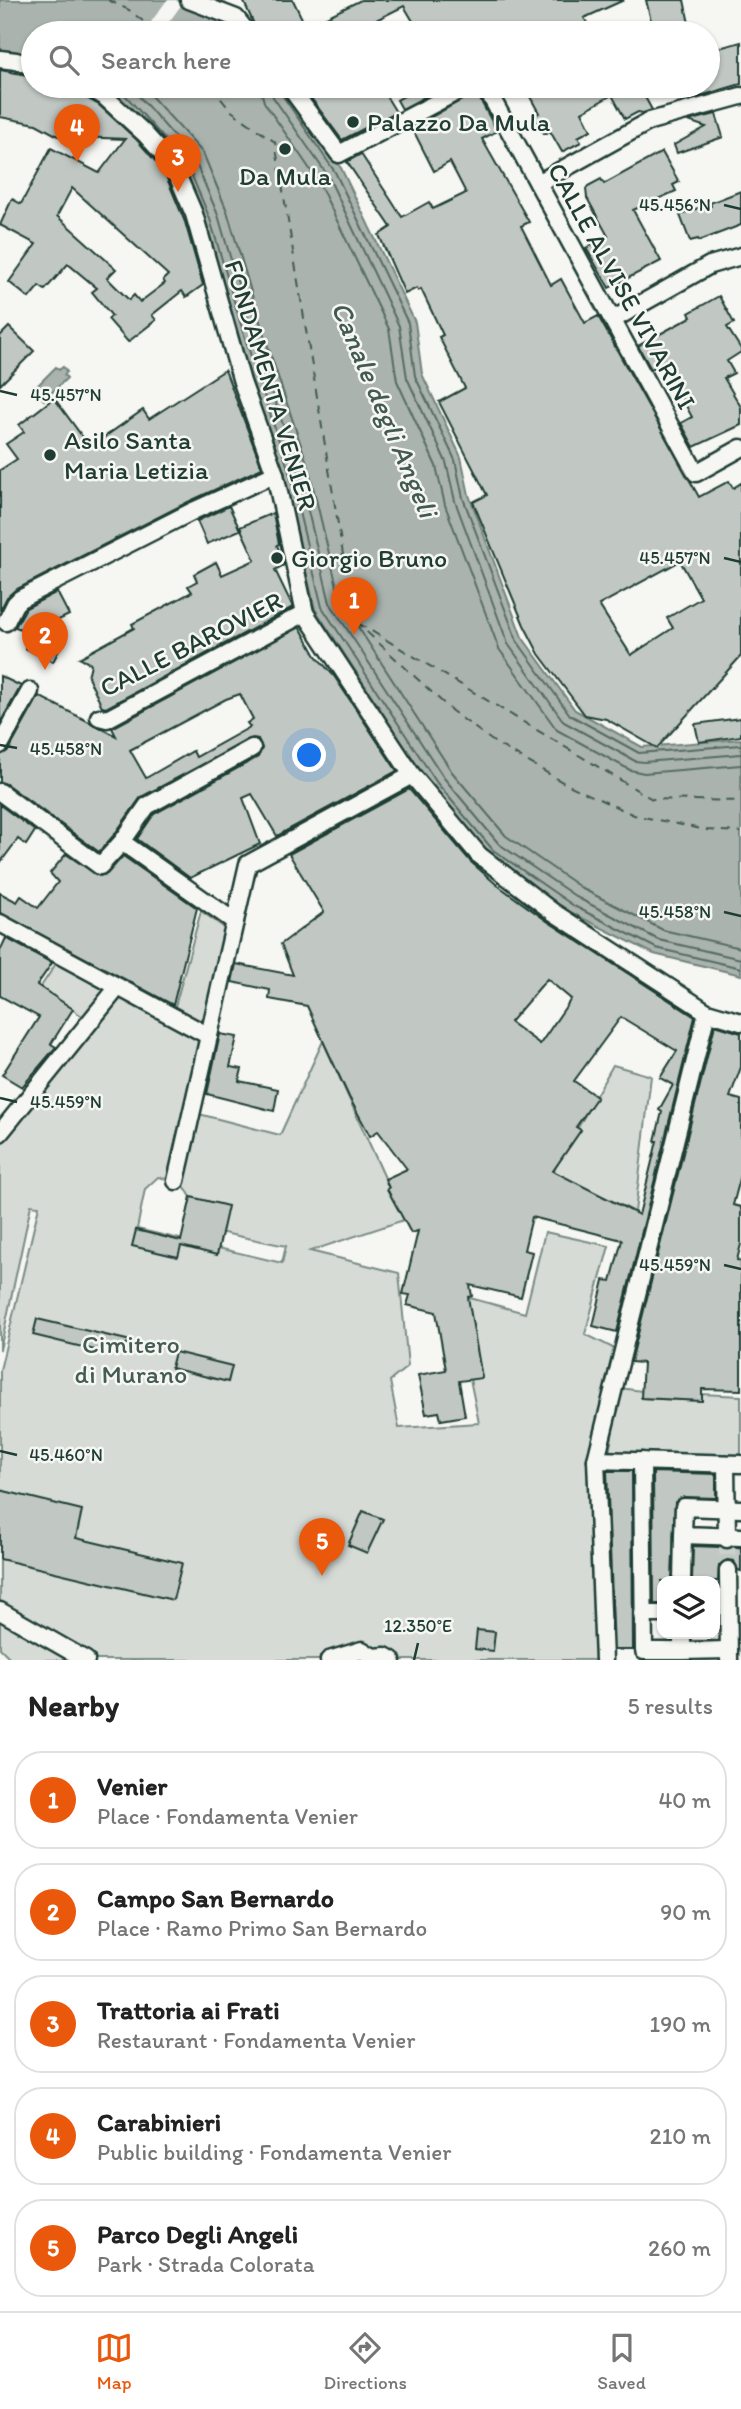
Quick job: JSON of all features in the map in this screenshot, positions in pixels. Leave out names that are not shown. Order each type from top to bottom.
[{"type":"street","points":[[193,1],[238,21]]},
{"type":"street","points":[[0,60],[21,62]]},
{"type":"street","points":[[538,183],[650,121],[741,96]]},
{"type":"street","name":"FONDAMENTA VENIER","points":[[105,98],[144,133],[173,165],[194,214],[242,382],[275,474],[305,613],[412,775],[479,855],[553,912],[707,1012],[741,1022]]},
{"type":"street","points":[[298,98],[339,154],[445,98]]},
{"type":"street","name":"CALLE ALVISE VIVARINI","points":[[492,98],[696,473],[741,448]]},
{"type":"street","points":[[614,319],[710,265],[741,256]]},
{"type":"street","points":[[6,622],[20,599],[193,511],[275,474]]},
{"type":"street","name":"CALLE BAROVIER","points":[[99,717],[107,719],[305,613]]},
{"type":"street","points":[[0,745],[30,691]]},
{"type":"street","points":[[0,792],[100,866],[122,842],[147,806],[252,748]]},
{"type":"street","points":[[176,1181],[248,864],[412,775]]},
{"type":"street","points":[[122,842],[235,922]]},
{"type":"street","points":[[0,923],[209,1036]]},
{"type":"street","points":[[0,1133],[118,987]]},
{"type":"street","points":[[604,1660],[596,1460],[707,1012]]},
{"type":"street","points":[[596,1460],[733,1464],[732,1538],[682,1535]]},
{"type":"street","points":[[642,1461],[643,1651],[729,1655],[728,1570]]},
{"type":"street","points":[[682,1576],[684,1507],[734,1509]]},
{"type":"street","points":[[0,1612],[86,1660]]},
{"type":"street","points":[[643,1614],[657,1614]]},
{"type":"street","points":[[682,1639],[682,1651]]},
{"type":"street","points":[[329,1660],[362,1650],[373,1657],[385,1656],[392,1660]]},
{"type":"green space","points":[[201,911],[226,929],[207,1025],[174,1010]]},
{"type":"green space","name":"Cimitero di Murano","points":[[61,956],[209,1036],[176,1181],[158,1177],[145,1189],[137,1229],[282,1263],[286,1246],[185,1225],[191,1197],[183,1184],[199,1114],[280,1135],[323,1041],[404,1220],[310,1251],[399,1273],[408,1366],[390,1381],[399,1428],[479,1423],[470,1379],[482,1377],[466,1297],[525,1313],[545,1232],[609,1246],[585,1334],[617,1350],[601,1408],[598,1660],[12,1660],[0,1648],[0,1370],[39,1206],[31,1205],[0,1350],[0,1123],[85,1018],[40,988]]},
{"type":"green space","points":[[613,1065],[651,1076],[635,1212],[553,1172]]},
{"type":"green space","points":[[620,1388],[642,1391],[642,1398],[701,1401],[702,1394],[741,1396],[741,1458],[609,1453]]},
{"type":"water","points":[[0,0],[176,0],[198,6],[224,21],[21,21],[21,57],[0,54]]},
{"type":"water","name":"Canale degli Angeli","points":[[119,98],[292,98],[341,168],[415,322],[422,374],[461,457],[469,495],[522,637],[575,710],[642,747],[741,739],[741,975],[654,954],[570,912],[488,856],[431,787],[315,609],[283,473],[238,340],[203,222]]},
{"type":"water","points":[[56,367],[59,370],[63,367],[67,378],[44,400],[34,389]]},
{"type":"pier","points":[[167,0],[176,0],[182,4],[170,21],[152,21]]},
{"type":"building","points":[[243,0],[293,0],[303,21],[253,21]]},
{"type":"building","points":[[361,0],[624,0],[584,18],[586,21],[413,21],[404,6],[374,21],[318,21]]},
{"type":"building","points":[[646,0],[684,0],[688,21],[651,21]]},
{"type":"building","points":[[741,42],[741,84],[720,90],[720,48]]},
{"type":"building","points":[[0,70],[21,74],[21,98],[86,98],[99,105],[137,140],[164,171],[185,222],[203,285],[186,297],[182,291],[152,315],[156,320],[128,342],[108,319],[112,316],[92,292],[97,288],[68,264],[45,290],[39,286],[29,298],[9,282],[36,244],[0,225],[12,199],[21,204],[51,148],[99,173],[125,139],[58,136],[36,124],[0,117]],"holes":[[[72,188],[168,275],[163,280],[165,283],[140,302],[134,295],[129,300],[107,278],[116,269],[57,216]]]},
{"type":"building","points":[[311,98],[387,98],[396,112],[342,140]]},
{"type":"building","points":[[401,98],[423,98],[402,109],[397,100]]},
{"type":"building","points":[[465,98],[479,98],[497,131],[482,139],[529,222],[521,226],[551,285],[561,279],[585,323],[598,316],[699,497],[729,481],[733,488],[741,483],[741,656],[657,748],[606,719],[585,715],[539,654],[524,625],[473,502],[487,495],[439,402],[465,388],[439,337],[443,335],[421,289],[418,291],[417,288],[405,294],[379,235],[391,227],[347,162],[361,154],[402,217],[429,202],[433,209],[466,193],[450,162],[434,171],[412,128]],"holes":[[[680,561],[701,598],[667,618],[673,628],[631,655],[599,605]]]},
{"type":"building","points":[[531,98],[607,98],[582,112],[591,130],[578,137],[581,142],[562,152],[550,131],[544,134],[534,116],[539,113]]},
{"type":"building","points":[[614,98],[646,98],[652,110],[638,112],[625,119]]},
{"type":"building","points":[[716,114],[723,137],[677,153],[674,145],[706,127],[688,121]]},
{"type":"building","points":[[662,152],[679,182],[673,185],[676,191],[633,210],[661,261],[609,288],[586,248],[608,236],[587,198],[586,189],[601,179],[604,184]]},
{"type":"building","points":[[741,191],[741,225],[699,241],[690,241],[680,215],[703,206],[705,209],[711,206],[710,203]]},
{"type":"building","points":[[719,296],[734,323],[727,327],[741,349],[741,352],[727,361],[734,373],[724,378],[741,407],[741,425],[694,447],[681,423],[692,417],[668,372],[662,364],[651,369],[638,346],[691,317],[689,313]]},
{"type":"building","points":[[9,327],[34,351],[0,385],[0,336]]},
{"type":"building","points":[[225,370],[262,468],[188,502],[15,590],[7,597],[0,611],[0,470],[17,459],[6,444],[24,432],[19,425],[54,398],[90,447],[143,410],[149,419]]},
{"type":"building","points":[[229,506],[240,530],[207,544],[197,521]]},
{"type":"building","points":[[273,513],[279,544],[277,545],[284,565],[275,570],[293,607],[106,708],[102,707],[88,677],[91,664],[79,658],[134,628],[132,624],[192,592],[188,586],[197,581],[194,574],[216,562],[222,575],[255,560],[240,527]]},
{"type":"building","points":[[57,592],[69,615],[46,626],[66,636],[53,662],[25,648],[33,633],[15,627],[26,608]]},
{"type":"building","points":[[300,627],[316,656],[334,676],[397,771],[277,836],[252,794],[243,798],[260,844],[190,878],[137,839],[154,814],[258,757],[262,748],[258,739],[253,738],[141,797],[99,852],[0,782],[0,755],[9,750],[39,696],[116,736],[112,728]],"holes":[[[240,694],[253,719],[247,723],[250,727],[196,757],[193,751],[146,778],[130,750]]]},
{"type":"building","points":[[0,676],[21,686],[0,723]]},
{"type":"building","points":[[741,718],[741,736],[699,742],[695,724]]},
{"type":"building","points":[[409,789],[471,862],[496,884],[547,921],[695,1017],[617,1332],[593,1326],[604,1280],[611,1281],[622,1240],[532,1217],[524,1250],[532,1252],[521,1297],[470,1285],[472,1296],[468,1297],[482,1378],[459,1381],[465,1416],[441,1420],[439,1412],[426,1414],[418,1375],[446,1370],[436,1312],[407,1305],[410,1295],[403,1294],[418,1231],[411,1233],[387,1189],[389,1188],[385,1179],[407,1169],[378,1131],[370,1136],[307,1006],[269,999],[270,990],[232,982],[236,964],[293,975],[281,944],[324,912],[289,854]],"holes":[[[547,979],[571,999],[540,1044],[510,1022]],[[621,1017],[677,1051],[660,1078],[673,1085],[659,1110],[662,1112],[657,1141],[639,1215],[553,1171],[581,1130],[576,1127],[597,1097],[574,1081]]]},
{"type":"building","points":[[0,805],[35,831],[26,845],[18,839],[0,863]]},
{"type":"building","points":[[66,854],[99,876],[107,874],[123,856],[197,908],[173,1005],[0,913],[0,893],[17,902],[21,896],[38,908],[58,882],[50,873]]},
{"type":"building","points":[[6,938],[52,963],[37,985],[73,1009],[51,1044],[56,1047],[22,1087],[2,1075],[39,1017],[0,996],[0,951]]},
{"type":"building","points":[[715,1025],[741,1033],[741,1067],[730,1097],[741,1100],[741,1175],[733,1205],[741,1207],[741,1244],[737,1260],[741,1261],[741,1390],[702,1389],[702,1401],[641,1398],[643,1363],[631,1362]]},
{"type":"building","points":[[220,1034],[237,1037],[230,1067],[242,1069],[239,1081],[278,1089],[274,1111],[207,1094]]},
{"type":"building","points":[[191,1197],[228,1206],[217,1255],[181,1246],[178,1257],[132,1246],[136,1230],[181,1241]]},
{"type":"building","points":[[37,1319],[131,1341],[111,1354],[33,1335]]},
{"type":"building","points":[[175,1352],[232,1366],[228,1382],[171,1368]]},
{"type":"building","points":[[607,1471],[632,1471],[633,1650],[614,1650]]},
{"type":"building","points":[[653,1472],[716,1474],[716,1498],[684,1497],[675,1502],[672,1576],[657,1576],[657,1604],[654,1604]]},
{"type":"building","points":[[0,1490],[82,1510],[76,1538],[182,1563],[173,1600],[0,1559]]},
{"type":"building","points":[[363,1511],[383,1519],[367,1553],[348,1545]]},
{"type":"building","points":[[693,1546],[726,1549],[741,1547],[741,1571],[734,1561],[727,1560],[719,1565],[718,1576],[692,1576]]},
{"type":"building","points":[[477,1630],[495,1632],[493,1651],[475,1649]]},
{"type":"ferry route","points":[[108,0],[129,10],[143,21]]},
{"type":"ferry route","points":[[220,98],[230,110],[275,142],[354,621]]},
{"type":"ferry route","points":[[355,621],[452,711],[494,742],[566,784],[634,815],[706,830],[741,832]]},
{"type":"ferry route","points":[[358,623],[652,799],[741,801]]},
{"type":"tunnel","points":[[727,1539],[728,1570]]},
{"type":"place","name":"Palazzo Da Mula","points":[[353,122]]},
{"type":"place","name":"Da Mula","points":[[285,149]]},
{"type":"place","name":"Carabinieri","points":[[77,162]]},
{"type":"place","name":"Trattoria ai Frati","points":[[178,192]]},
{"type":"place","name":"Asilo Santa Maria Letizia","points":[[50,455]]},
{"type":"place","name":"Giorgio Bruno","points":[[277,558]]},
{"type":"place","name":"Venier","points":[[354,635]]},
{"type":"place","name":"Campo San Bernardo","points":[[45,670]]},
{"type":"place","name":"Parco Degli Angeli","points":[[322,1576]]}]
